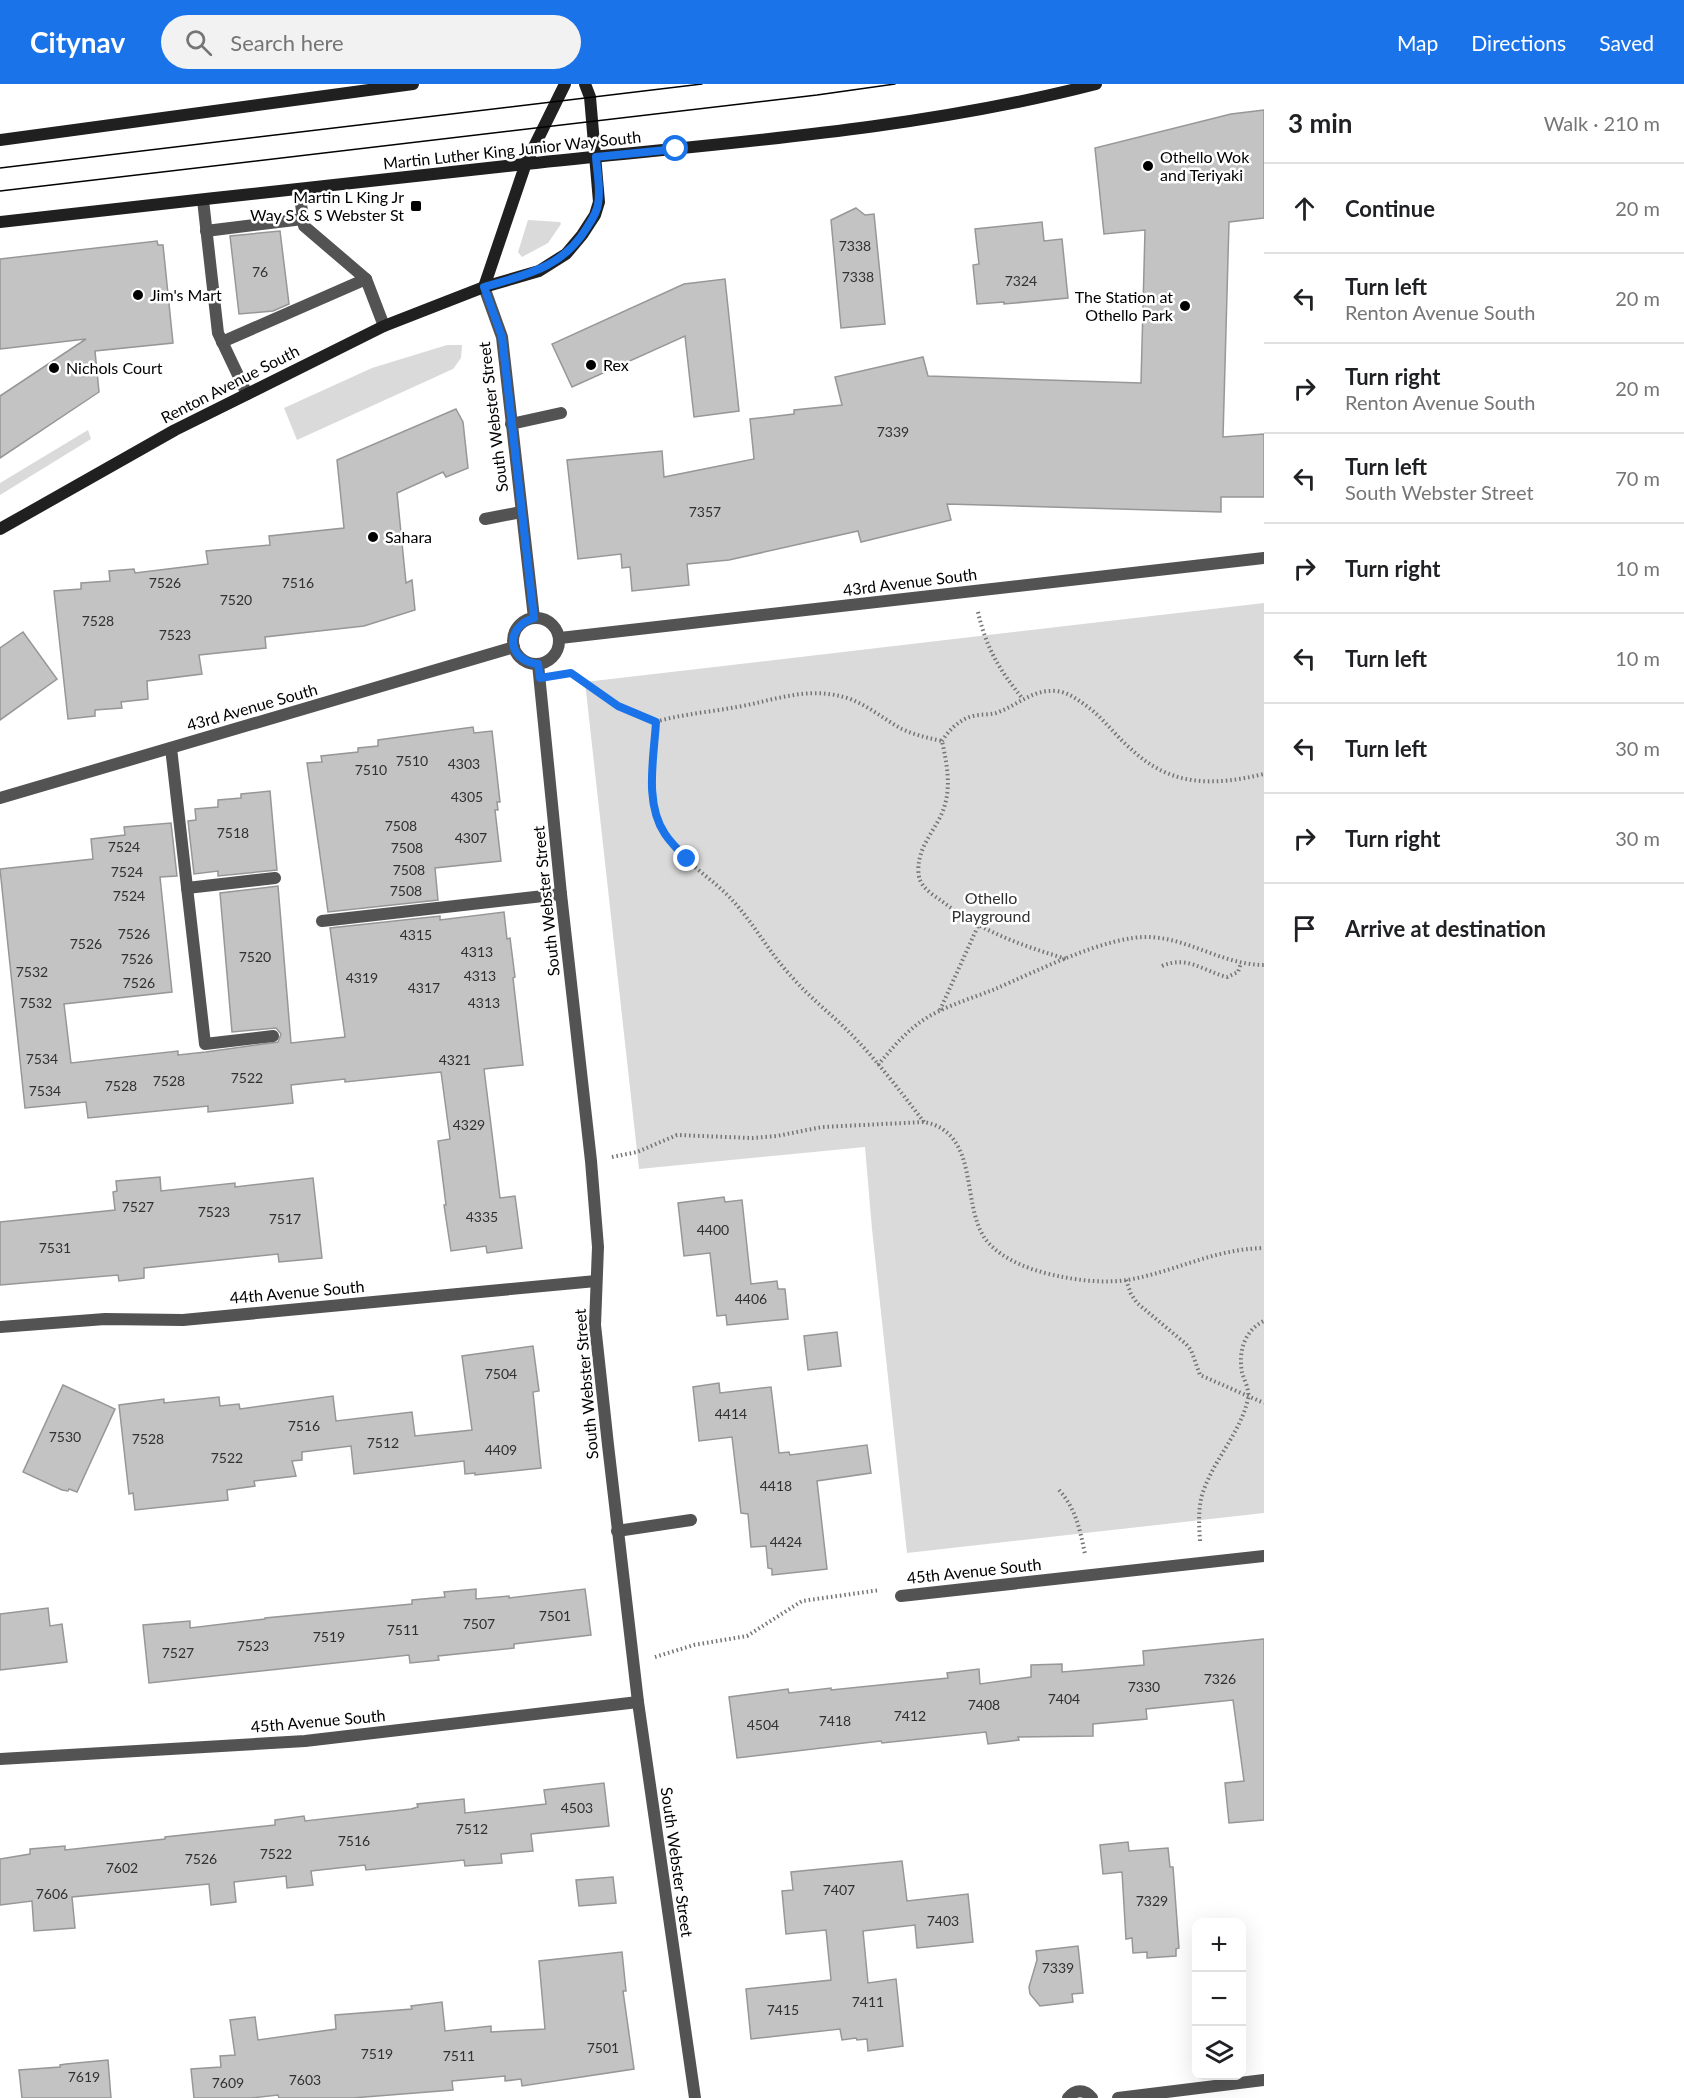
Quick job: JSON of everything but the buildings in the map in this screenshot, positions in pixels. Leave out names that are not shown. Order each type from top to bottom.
[{"type":"main road","points":[[0,140],[413,84]]},
{"type":"main road","points":[[484,287],[526,164],[565,84]]},
{"type":"main road","name":"Renton Avenue South","points":[[0,529],[175,430],[384,326],[484,287],[539,271],[566,254],[595,215],[599,202],[590,97],[585,84]]},
{"type":"main road","name":"Martin Luther King Junior Way South","points":[[0,222],[802,135],[1024,101],[1096,84]]},
{"type":"street","points":[[299,189],[304,226],[366,279],[384,326]]},
{"type":"street","points":[[203,200],[218,333],[247,394]]},
{"type":"street","points":[[206,231],[303,219]]},
{"type":"street","points":[[222,342],[366,279]]},
{"type":"street","name":"South Webster Street","points":[[484,287],[502,337],[534,618]]},
{"type":"street","points":[[511,424],[561,413]]},
{"type":"street","points":[[485,519],[521,512]]},
{"type":"street","name":"43rd Avenue South","points":[[560,638],[1264,558]]},
{"type":"street","points":[[534,618],[551,623],[560,638],[554,656],[548,662],[538,664],[530,664],[521,660],[514,647],[514,634],[518,626],[525,620],[534,618]]},
{"type":"street","name":"43rd Avenue South","points":[[0,798],[514,647]]},
{"type":"street","name":"South Webster Street","points":[[538,664],[591,1161],[598,1247],[595,1325],[617,1531],[638,1702],[695,2098]]},
{"type":"street","points":[[171,748],[206,1044],[273,1036]]},
{"type":"street","points":[[188,888],[275,878]]},
{"type":"street","points":[[322,921],[561,894]]},
{"type":"street","name":"44th Avenue South","points":[[0,1327],[105,1319],[183,1320],[596,1281]]},
{"type":"street","points":[[617,1531],[691,1520]]},
{"type":"street","name":"45th Avenue South","points":[[901,1596],[1264,1556]]},
{"type":"street","name":"45th Avenue South","points":[[0,1759],[305,1741],[638,1702]]},
{"type":"street","points":[[1118,2098],[1264,2080]]},
{"type":"street","points":[[1068,2098],[1072,2093],[1080,2091],[1092,2098]]},
{"type":"path","points":[[974,591],[981,628],[991,654],[1003,674],[1023,699]]},
{"type":"path","points":[[540,678],[571,673],[618,706],[656,722],[675,716],[739,707],[776,697],[821,694],[852,700],[902,729],[918,736],[942,741]]},
{"type":"path","points":[[1066,959],[1013,942],[978,926],[932,893],[920,879],[921,852],[945,808],[948,797],[949,787],[942,741],[951,728],[972,716],[994,714],[1023,699],[1044,692],[1065,693],[1099,717],[1146,763],[1162,772],[1194,782],[1230,781],[1264,774]]},
{"type":"path","points":[[656,722],[652,792],[656,814],[664,834],[682,855],[732,900],[794,980],[849,1032],[924,1122]]},
{"type":"path","points":[[939,1012],[978,926]]},
{"type":"path","points":[[878,1065],[905,1034],[939,1012],[1066,959],[1124,940],[1150,937],[1184,943],[1248,965],[1264,965]]},
{"type":"path","points":[[1162,966],[1174,962],[1185,962],[1227,977],[1238,972],[1241,963]]},
{"type":"path","points":[[591,1161],[637,1152],[677,1135],[752,1138],[777,1136],[822,1127],[924,1122],[935,1124],[953,1139],[968,1175],[978,1225],[985,1238],[999,1252],[1015,1262],[1063,1277],[1110,1281],[1126,1280],[1221,1252],[1264,1248]]},
{"type":"path","points":[[1126,1280],[1137,1303],[1191,1350],[1200,1375],[1264,1403]]},
{"type":"path","points":[[1201,1563],[1199,1511],[1202,1496],[1211,1472],[1236,1431],[1250,1396],[1242,1372],[1241,1350],[1252,1329],[1264,1321]]},
{"type":"path","points":[[1059,1491],[1068,1500],[1078,1521],[1090,1575]]},
{"type":"path","name":"45th Avenue South","points":[[634,1671],[654,1657],[694,1645],[747,1636],[802,1601],[878,1590],[901,1596]]},
{"type":"green space","points":[[528,220],[560,222],[561,224],[548,243],[522,257],[518,252]]},
{"type":"green space","points":[[447,345],[462,345],[461,358],[453,369],[297,440],[284,408],[372,368]]},
{"type":"green space","points":[[88,430],[91,439],[0,495],[0,483]]},
{"type":"green space","name":"Othello Playground","points":[[1264,603],[1264,1513],[907,1553],[865,1147],[639,1169],[585,682]]},
{"type":"tram line","points":[[0,168],[702,84]]},
{"type":"tram line","points":[[0,191],[895,84]]},
{"type":"place","name":"Othello Wok and Teriyaki","points":[[1148,166]]},
{"type":"place","name":"Martin L King Jr Way S & S Webster St","points":[[416,206]]},
{"type":"place","name":"Jim's Mart","points":[[138,295]]},
{"type":"place","name":"The Station at Othello Park","points":[[1185,306]]},
{"type":"place","name":"Rex","points":[[591,365]]},
{"type":"place","name":"Nichols Court","points":[[54,368]]},
{"type":"place","name":"Sahara","points":[[373,537]]},
{"type":"route","points":[[676,149],[596,157],[599,202],[595,215],[566,254],[539,271],[484,287],[502,337],[534,618],[525,620],[518,626],[513,644],[521,660],[530,664],[538,664],[540,678],[571,673],[618,706],[656,722],[653,803],[664,834],[687,859]]}]
